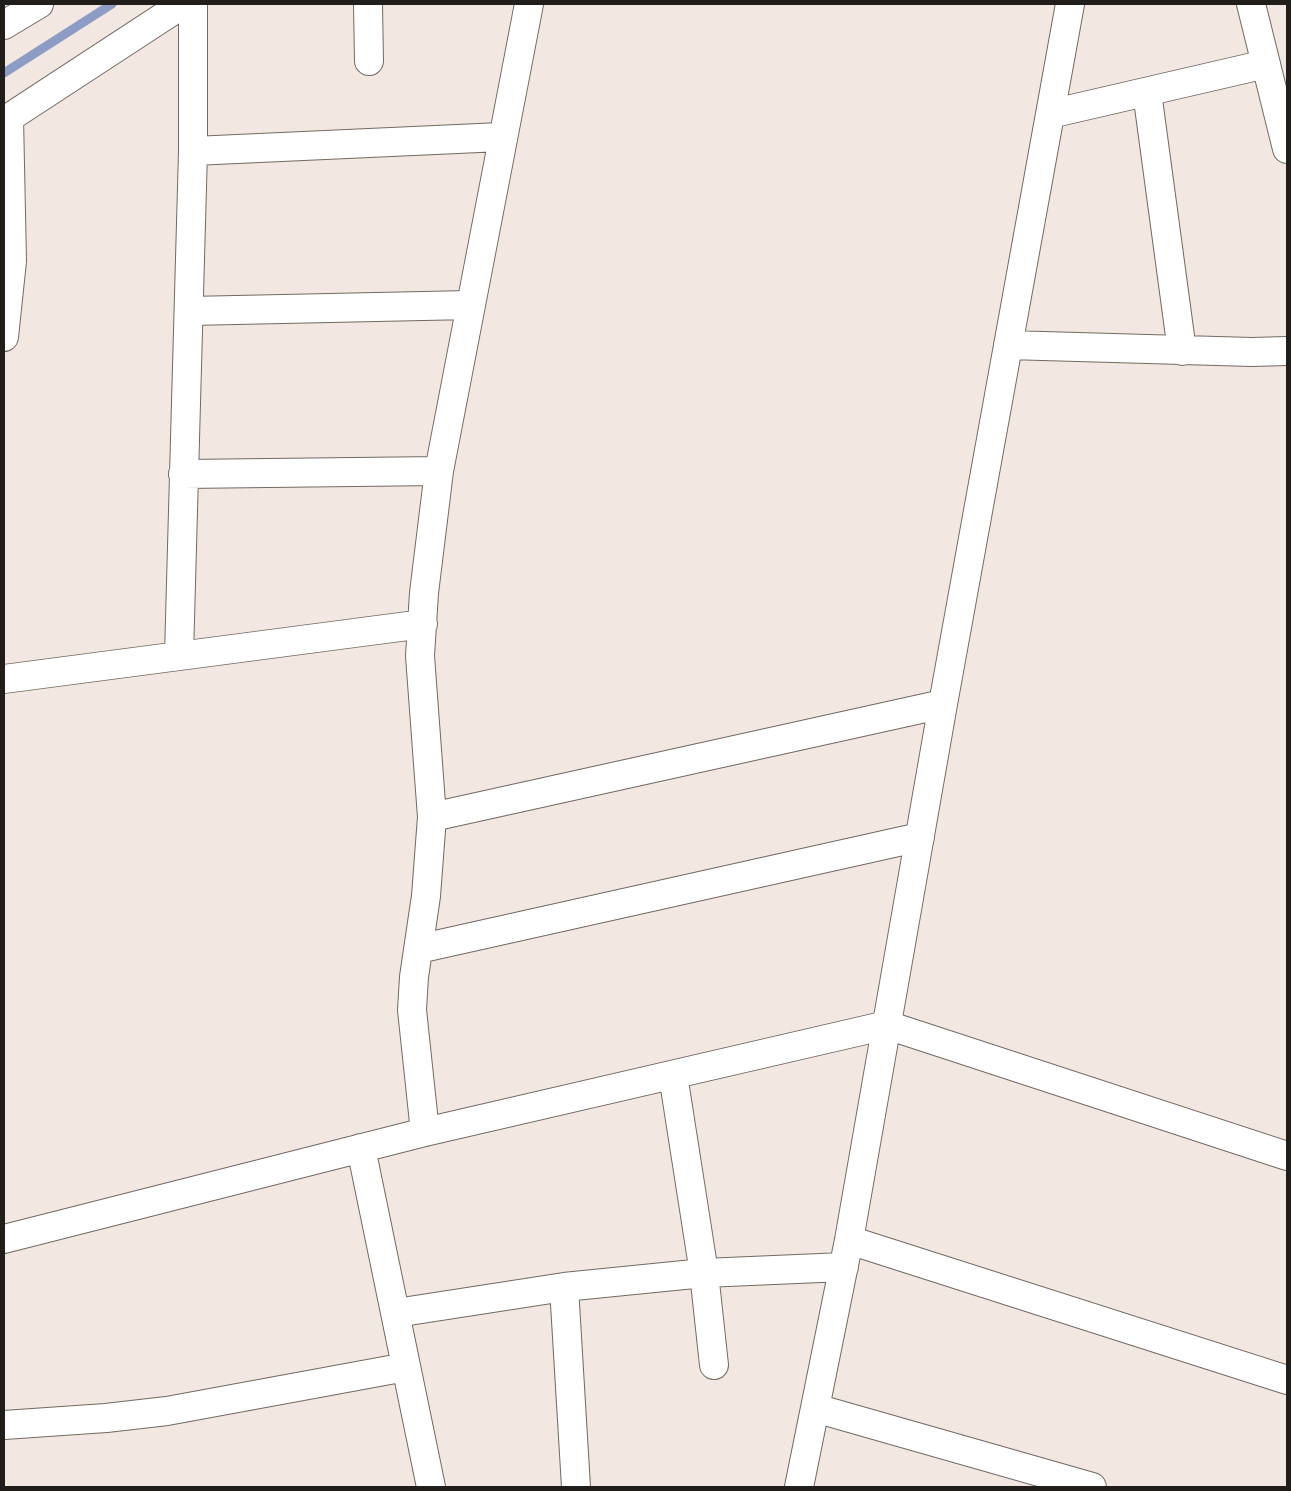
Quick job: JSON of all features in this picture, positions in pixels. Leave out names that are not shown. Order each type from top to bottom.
[{"type":"street","points":[[4,25],[39,4]]},
{"type":"street","points":[[4,337],[12,261],[6,119],[183,4]]},
{"type":"street","points":[[179,655],[193,151],[193,4]]},
{"type":"street","points":[[368,4],[369,61]]},
{"type":"street","points":[[425,1132],[412,1010],[426,896],[432,817],[420,656],[439,471],[529,4]]},
{"type":"street","points":[[799,1487],[849,1240],[943,704],[1070,4]]},
{"type":"street","points":[[1251,4],[1287,149]]},
{"type":"street","points":[[1050,114],[1266,64]]},
{"type":"street","points":[[1147,92],[1182,350]]},
{"type":"street","points":[[193,151],[502,137]]},
{"type":"street","points":[[189,311],[470,305]]},
{"type":"street","points":[[1008,345],[1287,351]]},
{"type":"street","points":[[183,474],[439,471]]},
{"type":"street","points":[[4,679],[423,624]]},
{"type":"street","points":[[432,817],[943,704]]},
{"type":"street","points":[[418,949],[920,837]]},
{"type":"street","points":[[4,1239],[425,1132],[887,1025],[1287,1156]]},
{"type":"street","points":[[673,1075],[704,1273],[714,1365]]},
{"type":"street","points":[[361,1148],[431,1487]]},
{"type":"street","points":[[849,1240],[1287,1380]]},
{"type":"street","points":[[396,1313],[564,1287],[704,1273],[844,1267]]},
{"type":"street","points":[[564,1287],[576,1487]]},
{"type":"street","points":[[4,1426],[167,1411],[406,1366]]},
{"type":"street","points":[[815,1408],[1092,1487]]},
{"type":"waterway","points":[[4,73],[112,4]]}]
